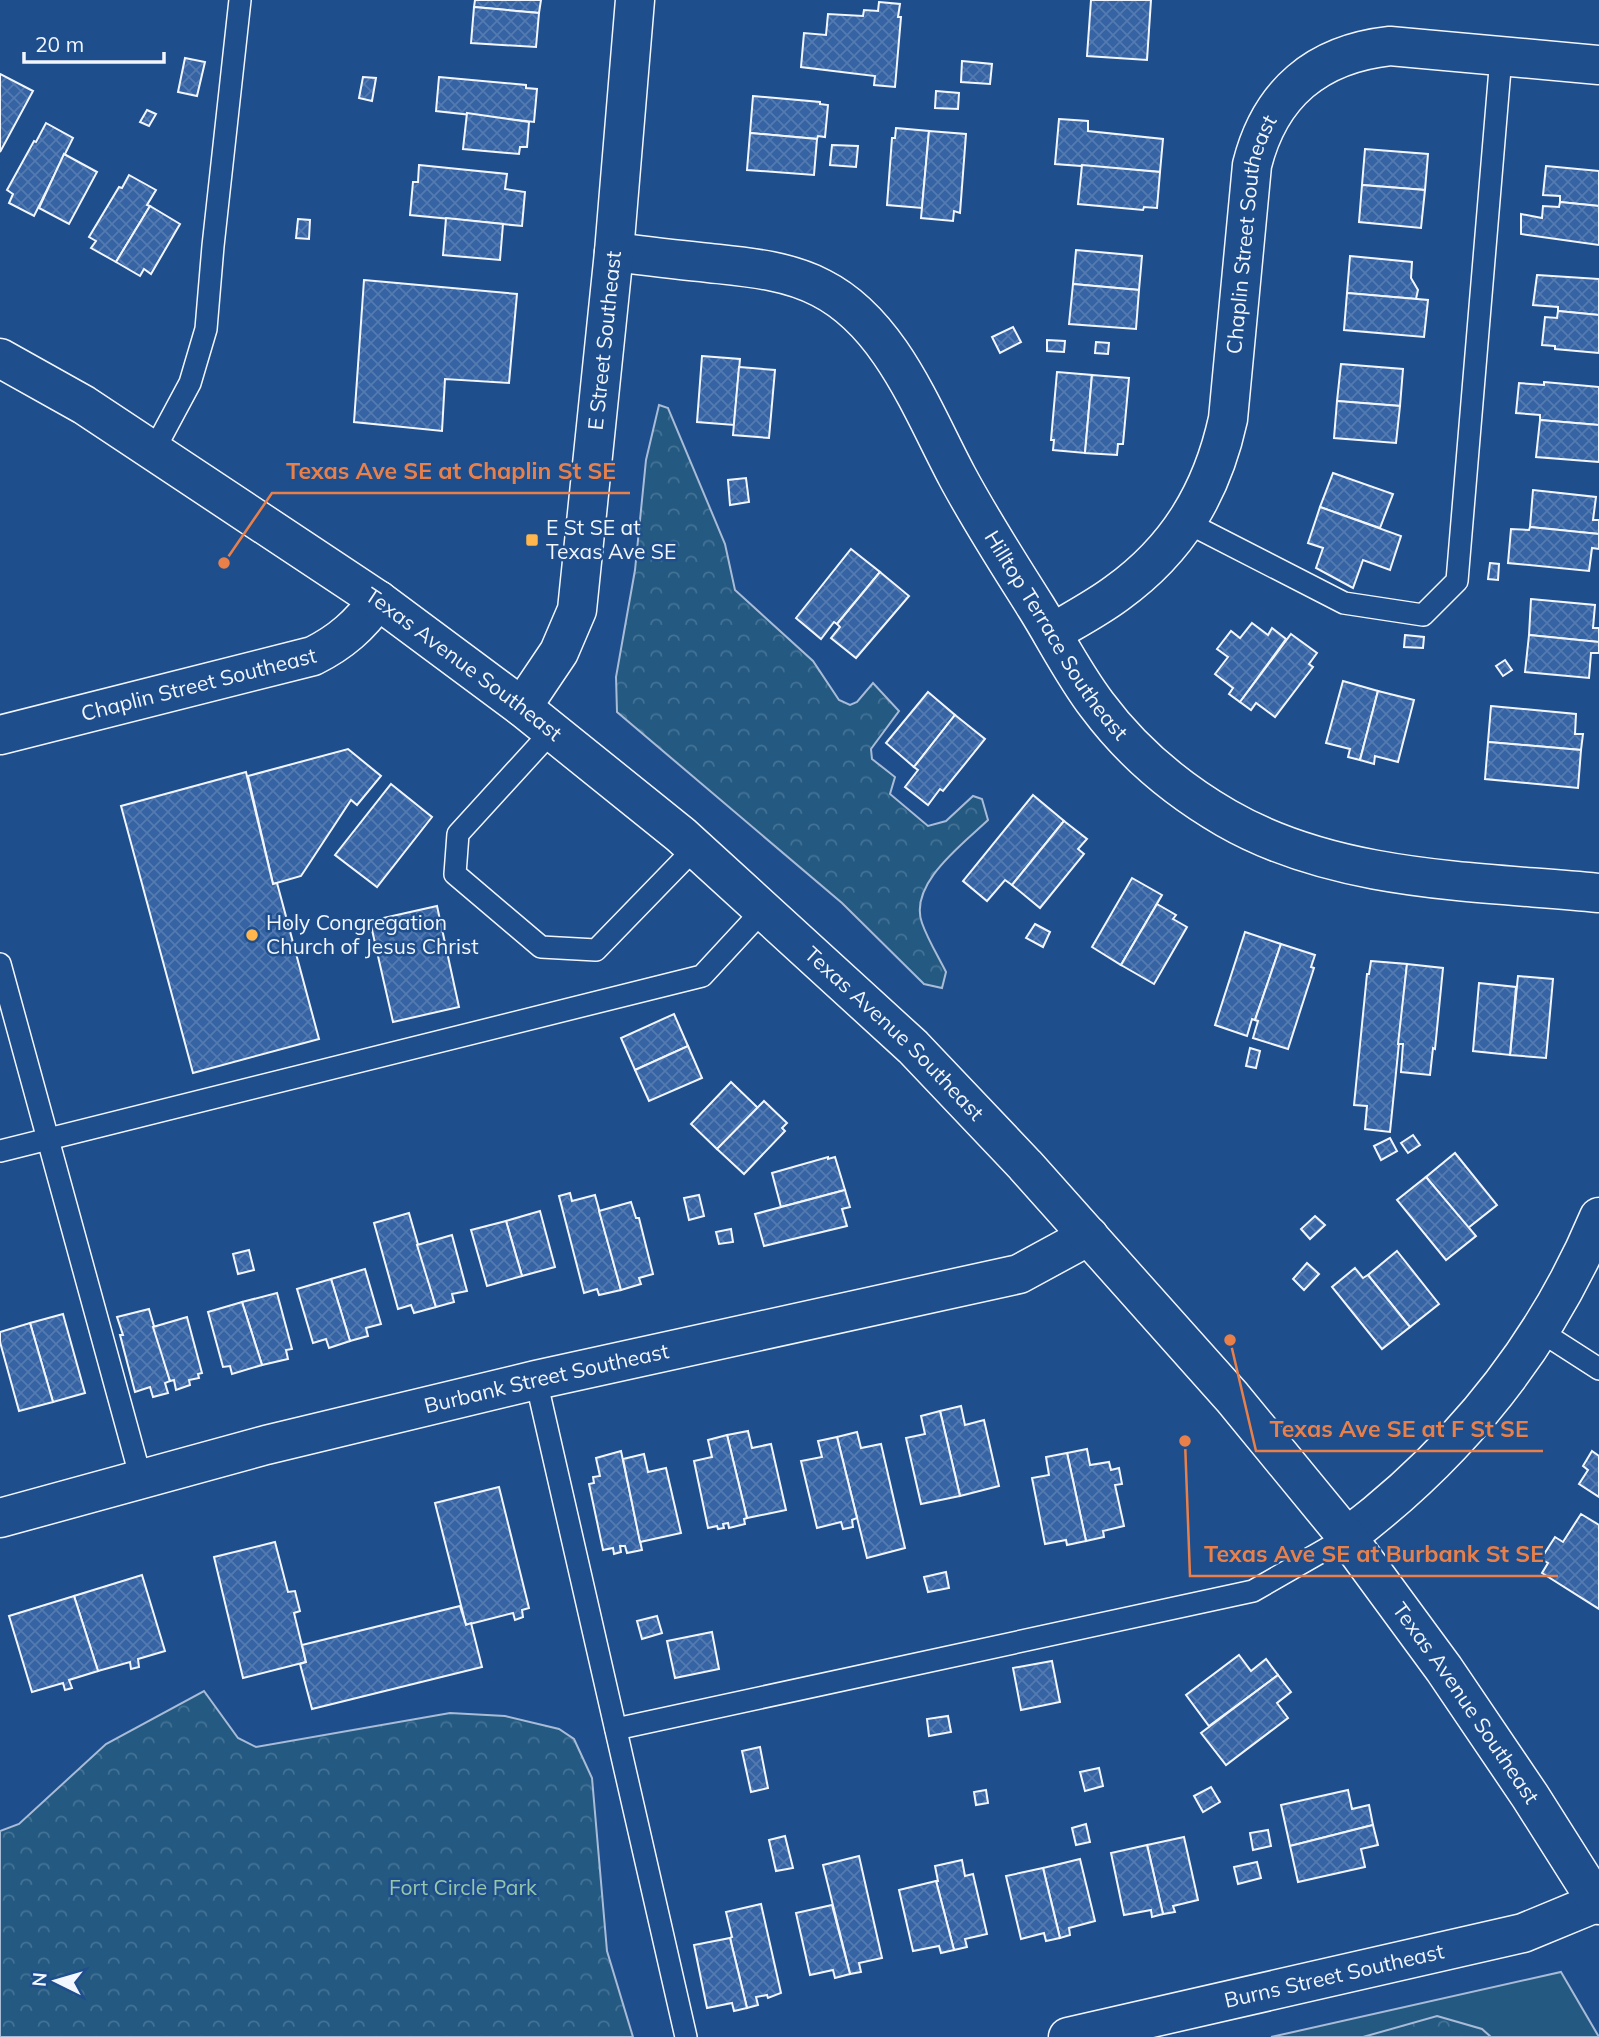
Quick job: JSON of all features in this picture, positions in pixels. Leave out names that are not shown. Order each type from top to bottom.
[{"type":"street","name":"E Street Southeast","points":[[522,707],[559,652],[577,610],[614,252],[635,0]]},
{"type":"street","name":"Chaplin Street Southeast","points":[[1052,633],[1116,594],[1147,568],[1188,523],[1211,478],[1222,449],[1228,419],[1252,165],[1264,127],[1274,110],[1300,80],[1333,60],[1361,50],[1390,46],[1599,65]]},
{"type":"street","name":"Hilltop Terrace Southeast","points":[[614,252],[745,267],[796,277],[840,299],[860,314],[891,352],[971,501],[1095,702],[1121,736],[1179,787],[1245,827],[1310,853],[1360,866],[1411,875],[1599,893]]},
{"type":"street","name":"Texas Avenue Southeast","points":[[0,358],[84,405],[378,600],[522,707],[695,848],[913,1048],[1089,1236],[1232,1397],[1347,1537],[1444,1668],[1598,1904]]},
{"type":"street","name":"Chaplin Street Southeast","points":[[0,735],[313,656],[347,636],[361,623],[378,600]]},
{"type":"street","points":[[1347,1537],[1406,1489],[1455,1442],[1499,1391],[1540,1331],[1572,1274],[1599,1217]]},
{"type":"street","name":"Burbank Street Southeast","points":[[0,1518],[266,1445],[536,1380],[1019,1273],[1089,1236]]},
{"type":"street","name":"Burns Street Southeast","points":[[1068,2037],[1523,1933],[1598,1904]]},
{"type":"lane","points":[[153,452],[190,383],[206,329],[240,0]]},
{"type":"lane","points":[[1188,523],[1344,603],[1423,615],[1457,581],[1501,57]]},
{"type":"lane","points":[[552,731],[458,834],[455,874],[541,947],[596,950],[695,848]]},
{"type":"lane","points":[[0,1152],[702,976],[764,909]]},
{"type":"lane","points":[[0,964],[141,1479]]},
{"type":"lane","points":[[1540,1331],[1599,1370]]},
{"type":"lane","points":[[536,1380],[685,2037]]},
{"type":"lane","points":[[616,1729],[1253,1591],[1347,1537]]},
{"type":"green space","points":[[659,405],[668,408],[725,544],[735,590],[813,661],[839,700],[850,705],[857,702],[873,683],[899,711],[871,749],[872,759],[895,777],[890,794],[928,826],[946,821],[973,796],[982,799],[988,820],[940,866],[923,894],[920,908],[924,929],[946,972],[942,988],[924,984],[842,903],[617,712],[616,677],[635,570],[646,460]]},
{"type":"green space","name":"Fort Circle Park","points":[[204,1691],[238,1738],[256,1747],[450,1713],[505,1716],[559,1729],[574,1739],[592,1778],[607,1951],[633,2037],[0,2037],[0,1831],[19,1824],[106,1744]]},
{"type":"green space","points":[[1561,1972],[1599,2037],[1271,2037]]},
{"type":"green space","points":[[1437,2016],[1482,2029],[1491,2037],[1363,2037]]},
{"type":"building","points":[[475,0],[541,0],[539,13],[474,7]]},
{"type":"building","points":[[1091,0],[1151,0],[1147,60],[1087,56]]},
{"type":"building","points":[[879,2],[900,4],[895,87],[874,85],[875,76],[801,67],[804,33],[826,35],[828,14],[863,16],[864,10],[878,11]]},
{"type":"building","points":[[474,7],[539,13],[536,47],[471,43]]},
{"type":"building","points":[[185,58],[205,62],[197,96],[178,92]]},
{"type":"building","points":[[962,61],[992,64],[990,84],[961,82]]},
{"type":"building","points":[[0,74],[33,91],[0,152]]},
{"type":"building","points":[[363,77],[376,78],[372,101],[359,98]]},
{"type":"building","points":[[439,77],[526,85],[526,88],[537,89],[534,122],[436,111]]},
{"type":"building","points":[[936,91],[959,93],[958,109],[935,108]]},
{"type":"building","points":[[753,96],[828,105],[825,137],[818,136],[817,139],[750,133]]},
{"type":"building","points":[[147,110],[156,114],[149,126],[140,122]]},
{"type":"building","points":[[467,113],[529,122],[527,147],[520,147],[519,154],[463,149]]},
{"type":"building","points":[[1059,119],[1088,121],[1088,131],[1163,139],[1160,172],[1055,164]]},
{"type":"building","points":[[46,123],[73,138],[34,216],[9,203],[13,194],[7,190]]},
{"type":"building","points":[[896,128],[929,131],[922,208],[887,205],[892,138],[895,138]]},
{"type":"building","points":[[929,131],[966,134],[960,213],[954,211],[953,221],[921,218]]},
{"type":"building","points":[[750,133],[817,139],[814,175],[747,170]]},
{"type":"building","points":[[832,145],[858,146],[856,167],[830,165]]},
{"type":"building","points":[[1365,149],[1428,154],[1425,190],[1362,185]]},
{"type":"building","points":[[64,154],[97,172],[69,224],[39,208]]},
{"type":"building","points":[[419,165],[507,174],[505,189],[525,192],[522,226],[410,215],[413,182],[418,182]]},
{"type":"building","points":[[1082,165],[1160,172],[1157,208],[1144,207],[1143,210],[1078,204]]},
{"type":"building","points":[[1546,166],[1599,171],[1599,206],[1560,202],[1560,196],[1543,195]]},
{"type":"building","points":[[129,175],[156,190],[147,205],[150,206],[116,262],[91,248],[96,241],[89,237]]},
{"type":"building","points":[[1362,185],[1425,190],[1421,228],[1359,222]]},
{"type":"building","points":[[1560,202],[1599,206],[1599,245],[1521,234],[1521,214],[1542,218],[1543,206],[1559,207]]},
{"type":"building","points":[[150,206],[180,224],[151,274],[144,269],[140,276],[116,262]]},
{"type":"building","points":[[446,218],[503,224],[500,260],[443,255]]},
{"type":"building","points":[[298,219],[310,220],[309,239],[296,238]]},
{"type":"building","points":[[1076,250],[1142,256],[1139,290],[1073,284]]},
{"type":"building","points":[[1350,256],[1412,262],[1411,278],[1418,290],[1416,299],[1347,293]]},
{"type":"building","points":[[1537,275],[1599,279],[1599,315],[1558,311],[1558,307],[1533,305]]},
{"type":"building","points":[[364,280],[517,294],[509,383],[445,379],[442,431],[354,422]]},
{"type":"building","points":[[1073,284],[1139,290],[1136,329],[1069,324]]},
{"type":"building","points":[[1347,293],[1428,300],[1424,337],[1344,330]]},
{"type":"building","points":[[1558,311],[1599,315],[1599,353],[1555,349],[1555,346],[1542,345],[1545,317],[1557,318]]},
{"type":"building","points":[[1013,327],[1021,342],[1000,353],[992,337]]},
{"type":"building","points":[[1047,340],[1065,341],[1064,352],[1047,351]]},
{"type":"building","points":[[1096,342],[1109,343],[1108,354],[1095,353]]},
{"type":"building","points":[[702,356],[740,359],[734,425],[697,422]]},
{"type":"building","points":[[1341,364],[1403,369],[1400,406],[1337,401]]},
{"type":"building","points":[[739,367],[775,370],[769,438],[733,435]]},
{"type":"building","points":[[1057,372],[1092,375],[1085,453],[1053,450],[1054,440],[1051,440]]},
{"type":"building","points":[[1092,375],[1129,378],[1123,444],[1118,444],[1117,455],[1085,453]]},
{"type":"building","points":[[1544,382],[1599,387],[1599,425],[1540,420],[1540,415],[1516,413],[1519,383],[1544,385]]},
{"type":"building","points":[[1337,401],[1400,406],[1396,443],[1334,438]]},
{"type":"building","points":[[1540,420],[1599,425],[1599,462],[1536,457]]},
{"type":"building","points":[[1333,473],[1393,494],[1380,528],[1320,507]]},
{"type":"building","points":[[746,478],[749,502],[730,505],[728,480]]},
{"type":"building","points":[[1533,490],[1596,497],[1593,520],[1599,520],[1599,534],[1530,527]]},
{"type":"building","points":[[1320,507],[1401,536],[1390,570],[1363,560],[1353,588],[1316,568],[1323,548],[1308,543]]},
{"type":"building","points":[[1530,527],[1599,534],[1599,549],[1592,548],[1589,571],[1508,563],[1511,529],[1529,530]]},
{"type":"building","points":[[851,549],[880,572],[821,639],[796,618]]},
{"type":"building","points":[[1490,563],[1499,564],[1498,580],[1488,579]]},
{"type":"building","points":[[880,572],[909,596],[856,658],[831,638],[840,627],[837,624]]},
{"type":"building","points":[[1531,599],[1595,605],[1593,628],[1599,628],[1599,642],[1529,635]]},
{"type":"building","points":[[1252,623],[1268,635],[1272,628],[1286,639],[1240,702],[1229,694],[1233,688],[1215,674],[1228,657],[1217,649],[1231,631],[1240,638]]},
{"type":"building","points":[[1291,634],[1317,653],[1309,664],[1313,667],[1275,717],[1256,703],[1251,710],[1240,702]]},
{"type":"building","points":[[1405,635],[1424,637],[1423,648],[1404,647]]},
{"type":"building","points":[[1529,635],[1599,642],[1599,653],[1591,653],[1589,678],[1525,672]]},
{"type":"building","points":[[1505,660],[1512,670],[1503,676],[1496,666]]},
{"type":"building","points":[[1343,681],[1378,691],[1360,760],[1348,757],[1350,749],[1326,743]]},
{"type":"building","points":[[1378,691],[1414,700],[1398,762],[1375,756],[1374,764],[1360,760]]},
{"type":"building","points":[[928,692],[955,715],[914,767],[886,743]]},
{"type":"building","points":[[1491,706],[1576,714],[1575,734],[1583,734],[1581,750],[1488,742]]},
{"type":"building","points":[[955,715],[985,739],[943,791],[940,789],[928,805],[905,787],[918,770],[914,767]]},
{"type":"building","points":[[1488,742],[1581,750],[1578,788],[1485,779]]},
{"type":"building","points":[[348,749],[381,776],[357,805],[351,800],[301,876],[273,884],[248,776]]},
{"type":"building","points":[[246,772],[273,884],[277,883],[319,1039],[193,1073],[121,806]]},
{"type":"building","points":[[391,784],[432,817],[377,887],[335,855]]},
{"type":"building","points":[[1033,795],[1064,821],[1012,885],[1005,880],[987,901],[963,881]]},
{"type":"building","points":[[1064,821],[1087,839],[1078,849],[1084,854],[1040,908],[1012,885]]},
{"type":"building","points":[[1132,878],[1162,895],[1121,965],[1092,947]]},
{"type":"building","points":[[1157,904],[1176,915],[1173,919],[1187,927],[1154,984],[1121,965]]},
{"type":"building","points":[[437,906],[459,1007],[393,1022],[370,921]]},
{"type":"building","points":[[1035,924],[1050,932],[1043,947],[1026,938]]},
{"type":"building","points":[[1245,932],[1281,944],[1247,1036],[1215,1025]]},
{"type":"building","points":[[1281,944],[1315,955],[1311,967],[1314,968],[1288,1049],[1253,1038],[1258,1021],[1255,1020]]},
{"type":"building","points":[[1371,961],[1407,964],[1390,1132],[1365,1129],[1367,1106],[1354,1105],[1367,974]]},
{"type":"building","points":[[1407,964],[1443,968],[1430,1075],[1401,1072],[1403,1044],[1398,1044]]},
{"type":"building","points":[[1518,976],[1553,979],[1546,1058],[1510,1055]]},
{"type":"building","points":[[1479,983],[1516,987],[1510,1055],[1473,1051]]},
{"type":"building","points":[[674,1014],[688,1046],[635,1070],[621,1038]]},
{"type":"building","points":[[688,1046],[702,1078],[649,1101],[635,1070]]},
{"type":"building","points":[[1250,1048],[1260,1051],[1256,1068],[1246,1066]]},
{"type":"building","points":[[731,1082],[758,1108],[717,1149],[691,1124]]},
{"type":"building","points":[[764,1101],[787,1123],[782,1128],[785,1131],[744,1174],[717,1149]]},
{"type":"building","points":[[1413,1135],[1420,1145],[1408,1153],[1401,1143]]},
{"type":"building","points":[[1390,1138],[1397,1151],[1381,1160],[1374,1146]]},
{"type":"building","points":[[1455,1153],[1497,1205],[1468,1228],[1426,1177]]},
{"type":"building","points":[[835,1157],[845,1190],[781,1207],[772,1173]]},
{"type":"building","points":[[1426,1177],[1476,1236],[1446,1260],[1397,1200]]},
{"type":"building","points":[[845,1190],[850,1207],[842,1209],[847,1226],[764,1246],[755,1214]]},
{"type":"building","points":[[570,1193],[572,1201],[595,1195],[621,1290],[599,1295],[597,1289],[584,1293],[559,1196]]},
{"type":"building","points":[[699,1195],[704,1216],[689,1220],[684,1198]]},
{"type":"building","points":[[631,1202],[636,1218],[639,1218],[653,1274],[639,1278],[641,1284],[621,1290],[599,1211]]},
{"type":"building","points":[[540,1211],[555,1267],[522,1276],[506,1221]]},
{"type":"building","points":[[409,1213],[436,1307],[414,1313],[411,1305],[398,1309],[374,1223]]},
{"type":"building","points":[[1315,1216],[1325,1225],[1310,1239],[1301,1229]]},
{"type":"building","points":[[506,1221],[522,1276],[487,1286],[471,1230]]},
{"type":"building","points":[[731,1229],[733,1242],[719,1244],[716,1232]]},
{"type":"building","points":[[452,1235],[467,1291],[452,1294],[454,1302],[436,1307],[417,1245]]},
{"type":"building","points":[[249,1250],[254,1270],[238,1274],[233,1254]]},
{"type":"building","points":[[1397,1251],[1439,1304],[1410,1327],[1368,1275]]},
{"type":"building","points":[[1307,1263],[1319,1274],[1304,1290],[1293,1279]]},
{"type":"building","points":[[1355,1268],[1363,1278],[1368,1275],[1410,1327],[1382,1349],[1332,1287]]},
{"type":"building","points":[[365,1269],[381,1324],[366,1328],[368,1336],[350,1341],[331,1279]]},
{"type":"building","points":[[331,1279],[350,1341],[329,1348],[326,1339],[313,1343],[297,1289]]},
{"type":"building","points":[[277,1293],[292,1349],[286,1350],[288,1359],[262,1365],[242,1302]]},
{"type":"building","points":[[242,1302],[262,1365],[232,1374],[230,1366],[223,1367],[208,1312]]},
{"type":"building","points":[[149,1309],[170,1381],[165,1383],[168,1393],[153,1397],[150,1387],[135,1392],[117,1317]]},
{"type":"building","points":[[63,1314],[85,1393],[53,1402],[30,1323]]},
{"type":"building","points":[[187,1317],[202,1373],[198,1374],[199,1378],[189,1380],[190,1385],[176,1390],[174,1380],[170,1381],[153,1327]]},
{"type":"building","points":[[30,1323],[53,1402],[19,1411],[0,1342],[0,1332]]},
{"type":"building","points":[[961,1406],[965,1425],[984,1420],[999,1486],[960,1496],[940,1411]]},
{"type":"building","points":[[940,1411],[960,1496],[921,1504],[906,1438],[925,1434],[921,1416]]},
{"type":"building","points":[[748,1431],[752,1448],[771,1444],[786,1510],[747,1518],[727,1435]]},
{"type":"building","points":[[857,1432],[861,1448],[881,1444],[905,1548],[867,1558],[837,1437]]},
{"type":"building","points":[[727,1435],[747,1518],[744,1519],[745,1524],[729,1528],[728,1523],[723,1524],[724,1528],[708,1528],[694,1461],[712,1457],[708,1440]]},
{"type":"building","points":[[837,1437],[857,1518],[852,1520],[853,1527],[843,1529],[841,1522],[817,1528],[801,1461],[822,1457],[818,1441]]},
{"type":"building","points":[[1087,1449],[1090,1465],[1109,1462],[1111,1470],[1119,1468],[1122,1484],[1115,1485],[1124,1526],[1103,1531],[1104,1537],[1086,1541],[1067,1453]]},
{"type":"building","points":[[621,1451],[642,1550],[627,1553],[625,1546],[620,1546],[621,1552],[614,1554],[613,1548],[603,1550],[589,1484],[594,1483],[593,1477],[600,1476],[596,1458]]},
{"type":"building","points":[[1592,1451],[1599,1456],[1599,1497],[1579,1484],[1588,1470],[1583,1466]]},
{"type":"building","points":[[1067,1453],[1086,1541],[1067,1545],[1066,1540],[1045,1544],[1032,1478],[1049,1475],[1046,1457]]},
{"type":"building","points":[[644,1454],[648,1472],[666,1468],[681,1533],[640,1542],[623,1459]]},
{"type":"building","points":[[499,1487],[529,1608],[522,1610],[523,1617],[515,1620],[513,1613],[466,1625],[435,1503]]},
{"type":"building","points":[[1581,1514],[1599,1525],[1599,1609],[1542,1573],[1548,1563],[1541,1559],[1555,1537],[1563,1542]]},
{"type":"building","points":[[275,1542],[288,1592],[295,1591],[300,1611],[294,1613],[306,1662],[243,1678],[214,1557]]},
{"type":"building","points":[[946,1572],[949,1588],[928,1592],[924,1577]]},
{"type":"building","points":[[142,1575],[165,1651],[138,1659],[139,1667],[131,1669],[130,1662],[98,1671],[74,1596]]},
{"type":"building","points":[[74,1596],[98,1671],[69,1680],[72,1688],[65,1690],[63,1683],[32,1692],[9,1616]]},
{"type":"building","points":[[460,1606],[466,1625],[471,1623],[482,1667],[312,1709],[300,1664],[306,1662],[302,1645]]},
{"type":"building","points":[[657,1616],[662,1633],[642,1639],[637,1621]]},
{"type":"building","points":[[712,1632],[719,1669],[675,1678],[667,1641]]},
{"type":"building","points":[[1239,1655],[1251,1671],[1266,1659],[1278,1675],[1209,1726],[1186,1695]]},
{"type":"building","points":[[1052,1661],[1060,1702],[1021,1710],[1013,1668]]},
{"type":"building","points":[[1278,1675],[1291,1692],[1277,1703],[1288,1718],[1226,1765],[1201,1733]]},
{"type":"building","points":[[948,1716],[951,1732],[929,1736],[927,1719]]},
{"type":"building","points":[[760,1747],[768,1788],[751,1792],[742,1751]]},
{"type":"building","points":[[1099,1768],[1103,1786],[1085,1791],[1080,1772]]},
{"type":"building","points":[[1211,1787],[1220,1802],[1203,1812],[1194,1796]]},
{"type":"building","points":[[986,1790],[988,1803],[976,1805],[974,1792]]},
{"type":"building","points":[[1348,1790],[1352,1809],[1369,1805],[1373,1825],[1290,1846],[1281,1805]]},
{"type":"building","points":[[1086,1824],[1090,1842],[1076,1845],[1072,1828]]},
{"type":"building","points":[[1373,1825],[1378,1845],[1361,1849],[1365,1867],[1298,1882],[1290,1846]]},
{"type":"building","points":[[1268,1830],[1271,1846],[1253,1850],[1250,1833]]},
{"type":"building","points":[[785,1836],[793,1868],[776,1871],[769,1840]]},
{"type":"building","points":[[1184,1837],[1198,1900],[1173,1906],[1175,1912],[1163,1914],[1147,1845]]},
{"type":"building","points":[[1147,1845],[1163,1914],[1152,1917],[1151,1910],[1124,1915],[1111,1853]]},
{"type":"building","points":[[859,1856],[882,1958],[859,1963],[861,1972],[850,1974],[823,1865]]},
{"type":"building","points":[[1080,1859],[1095,1921],[1069,1928],[1070,1935],[1060,1938],[1043,1868]]},
{"type":"building","points":[[962,1860],[965,1876],[973,1874],[987,1934],[965,1939],[967,1947],[954,1950],[936,1881],[935,1866]]},
{"type":"building","points":[[1257,1862],[1261,1878],[1238,1884],[1234,1867]]},
{"type":"building","points":[[1043,1868],[1060,1938],[1046,1941],[1044,1933],[1021,1939],[1006,1876]]},
{"type":"building","points":[[936,1881],[954,1950],[941,1953],[939,1946],[913,1951],[899,1890]]},
{"type":"building","points":[[761,1904],[781,1993],[768,1998],[767,1995],[756,1997],[758,2005],[747,2008],[726,1912]]},
{"type":"building","points":[[832,1905],[850,1974],[835,1978],[833,1970],[810,1975],[796,1913]]},
{"type":"building","points":[[730,1938],[747,2008],[734,2011],[732,2003],[707,2008],[694,1945]]},
{"type":"place","name":"E St SE at Texas Ave SE","points":[[532,540]]},
{"type":"place","name":"Texas Ave SE at Chaplin St SE","points":[[224,563]]},
{"type":"place","name":"Holy Congregation Church of Jesus Christ","points":[[252,935]]},
{"type":"place","name":"Texas Ave SE at F St SE","points":[[1230,1340]]},
{"type":"place","name":"Texas Ave SE at Burbank St SE","points":[[1185,1441]]}]
